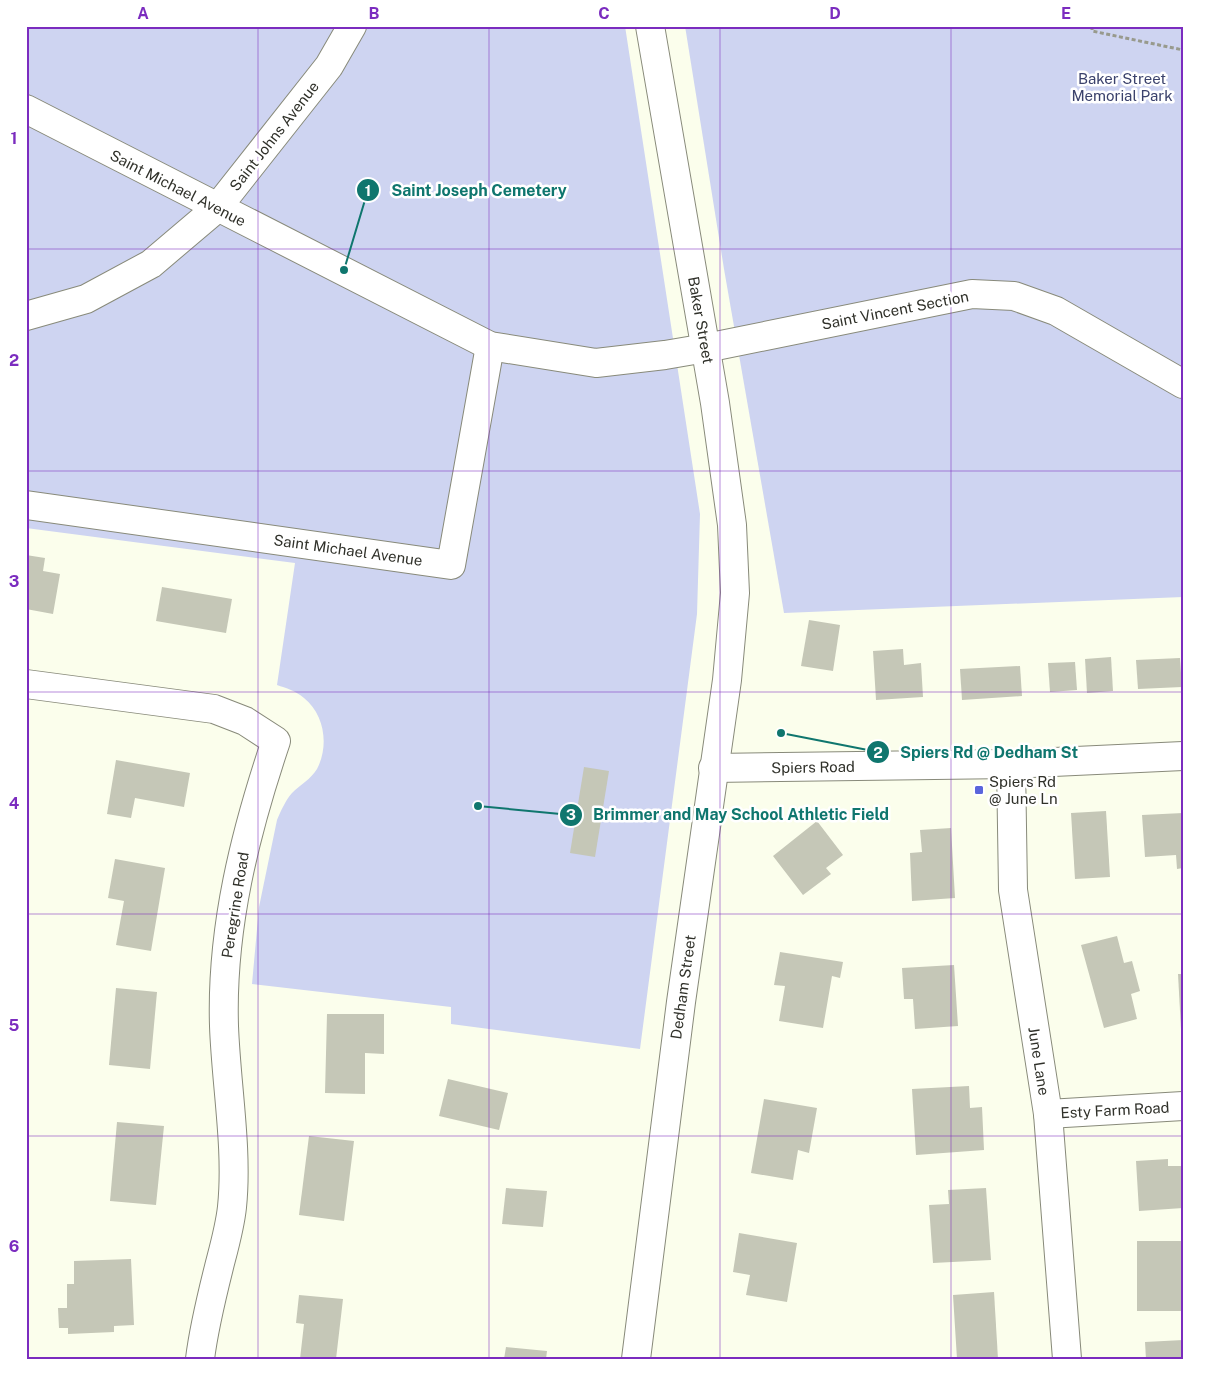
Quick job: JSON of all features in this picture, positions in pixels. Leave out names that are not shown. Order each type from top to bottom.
[{"type":"street","name":"Saint Johns Avenue","points":[[26,316],[86,299],[151,264],[217,208],[329,66],[352,26]]},
{"type":"street","name":"Baker Street","points":[[650,26],[706,348],[732,525],[735,572],[734,616]]},
{"type":"street","name":"Saint Michael Avenue","points":[[26,109],[490,346],[596,363],[706,348]]},
{"type":"street","name":"Saint Vincent Section","points":[[706,348],[972,294],[1014,296],[1056,311],[1183,384]]},
{"type":"street","name":"Saint Michael Avenue","points":[[26,505],[451,564],[490,346]]},
{"type":"street","name":"Dedham Street","points":[[636,1359],[681,1002],[734,616]]},
{"type":"street","name":"Peregrine Road","points":[[26,684],[214,710],[245,721],[276,741],[248,829],[229,921],[224,987],[224,1024],[233,1159],[232,1207],[229,1228],[204,1330],[200,1359]]},
{"type":"street","name":"Spiers Road","points":[[713,768],[1010,764],[1183,756]]},
{"type":"street","name":"June Lane","points":[[1010,764],[1013,890],[1048,1114],[1067,1359]]},
{"type":"street","name":"Esty Farm Road","points":[[1048,1114],[1183,1106]]},
{"type":"path","points":[[1092,26],[1092,31],[1183,50]]},
{"type":"green space","points":[[26,26],[625,26],[700,514],[697,614],[640,1049],[451,1024],[451,1007],[252,984],[259,907],[277,820],[290,796],[317,769],[323,751],[323,731],[317,713],[298,693],[277,685],[295,563],[26,528]]},
{"type":"green space","name":"Baker Street Memorial Park","points":[[685,26],[1183,26],[1183,597],[784,613],[724,269]]},
{"type":"building","points":[[26,555],[45,558],[43,571],[60,574],[53,614],[26,609]]},
{"type":"building","points":[[162,587],[232,599],[226,633],[156,621]]},
{"type":"building","points":[[809,620],[840,625],[833,671],[801,666]]},
{"type":"building","points":[[903,649],[904,665],[921,663],[923,697],[876,700],[873,651]]},
{"type":"building","points":[[1111,657],[1113,691],[1087,693],[1085,659]]},
{"type":"building","points":[[1180,658],[1182,687],[1138,689],[1136,660]]},
{"type":"building","points":[[1075,662],[1077,690],[1050,692],[1048,663]]},
{"type":"building","points":[[1020,666],[1022,696],[962,700],[960,669]]},
{"type":"building","points":[[116,760],[190,773],[184,807],[135,798],[131,818],[107,814]]},
{"type":"building","points":[[584,767],[609,771],[595,857],[570,853]]},
{"type":"building","points":[[1106,811],[1110,877],[1075,879],[1071,813]]},
{"type":"building","points":[[1183,813],[1183,868],[1177,869],[1176,855],[1145,857],[1142,815]]},
{"type":"building","points":[[817,821],[843,855],[826,868],[831,874],[803,895],[773,856]]},
{"type":"building","points":[[951,828],[955,898],[912,901],[910,853],[922,852],[920,830]]},
{"type":"building","points":[[115,859],[165,868],[151,951],[116,945],[124,901],[108,898]]},
{"type":"building","points":[[1117,936],[1124,963],[1132,961],[1140,991],[1131,994],[1137,1019],[1104,1028],[1081,945]]},
{"type":"building","points":[[780,952],[843,962],[840,978],[832,976],[823,1028],[779,1021],[785,986],[774,985]]},
{"type":"building","points":[[954,965],[958,1026],[915,1029],[913,999],[904,999],[902,968]]},
{"type":"building","points":[[1178,974],[1183,974],[1183,1029],[1181,1029]]},
{"type":"building","points":[[116,988],[157,992],[150,1069],[109,1065]]},
{"type":"building","points":[[327,1014],[384,1014],[384,1054],[365,1053],[365,1094],[325,1093]]},
{"type":"building","points":[[448,1079],[508,1093],[499,1130],[439,1116]]},
{"type":"building","points":[[969,1086],[970,1108],[982,1107],[984,1150],[916,1155],[912,1089]]},
{"type":"building","points":[[764,1099],[817,1108],[809,1153],[798,1150],[793,1180],[751,1173]]},
{"type":"building","points":[[117,1122],[164,1126],[156,1205],[110,1201]]},
{"type":"building","points":[[309,1136],[354,1141],[344,1221],[299,1215]]},
{"type":"building","points":[[1168,1159],[1168,1166],[1183,1166],[1183,1208],[1139,1211],[1136,1161]]},
{"type":"building","points":[[506,1188],[547,1191],[543,1227],[502,1224]]},
{"type":"building","points":[[986,1188],[991,1260],[933,1263],[929,1205],[949,1204],[948,1190]]},
{"type":"building","points":[[739,1233],[797,1243],[787,1302],[746,1295],[750,1275],[733,1272]]},
{"type":"building","points":[[1137,1241],[1182,1241],[1182,1311],[1137,1311]]},
{"type":"building","points":[[131,1259],[134,1325],[114,1326],[114,1332],[68,1334],[68,1328],[59,1328],[58,1308],[67,1308],[67,1284],[74,1284],[74,1261]]},
{"type":"building","points":[[994,1292],[998,1359],[957,1359],[953,1295]]},
{"type":"building","points":[[299,1295],[343,1299],[336,1359],[300,1359],[304,1324],[296,1323]]},
{"type":"building","points":[[1183,1340],[1183,1359],[1146,1359],[1145,1342]]},
{"type":"building","points":[[506,1347],[547,1351],[546,1359],[504,1359]]},
{"type":"place","name":"Saint Joseph Cemetery","points":[[344,270]]},
{"type":"place","name":"Spiers Rd @ Dedham St","points":[[781,733]]},
{"type":"place","name":"Spiers Rd @ June Ln","points":[[979,790]]},
{"type":"place","name":"Brimmer and May School Athletic Field","points":[[478,806]]}]
